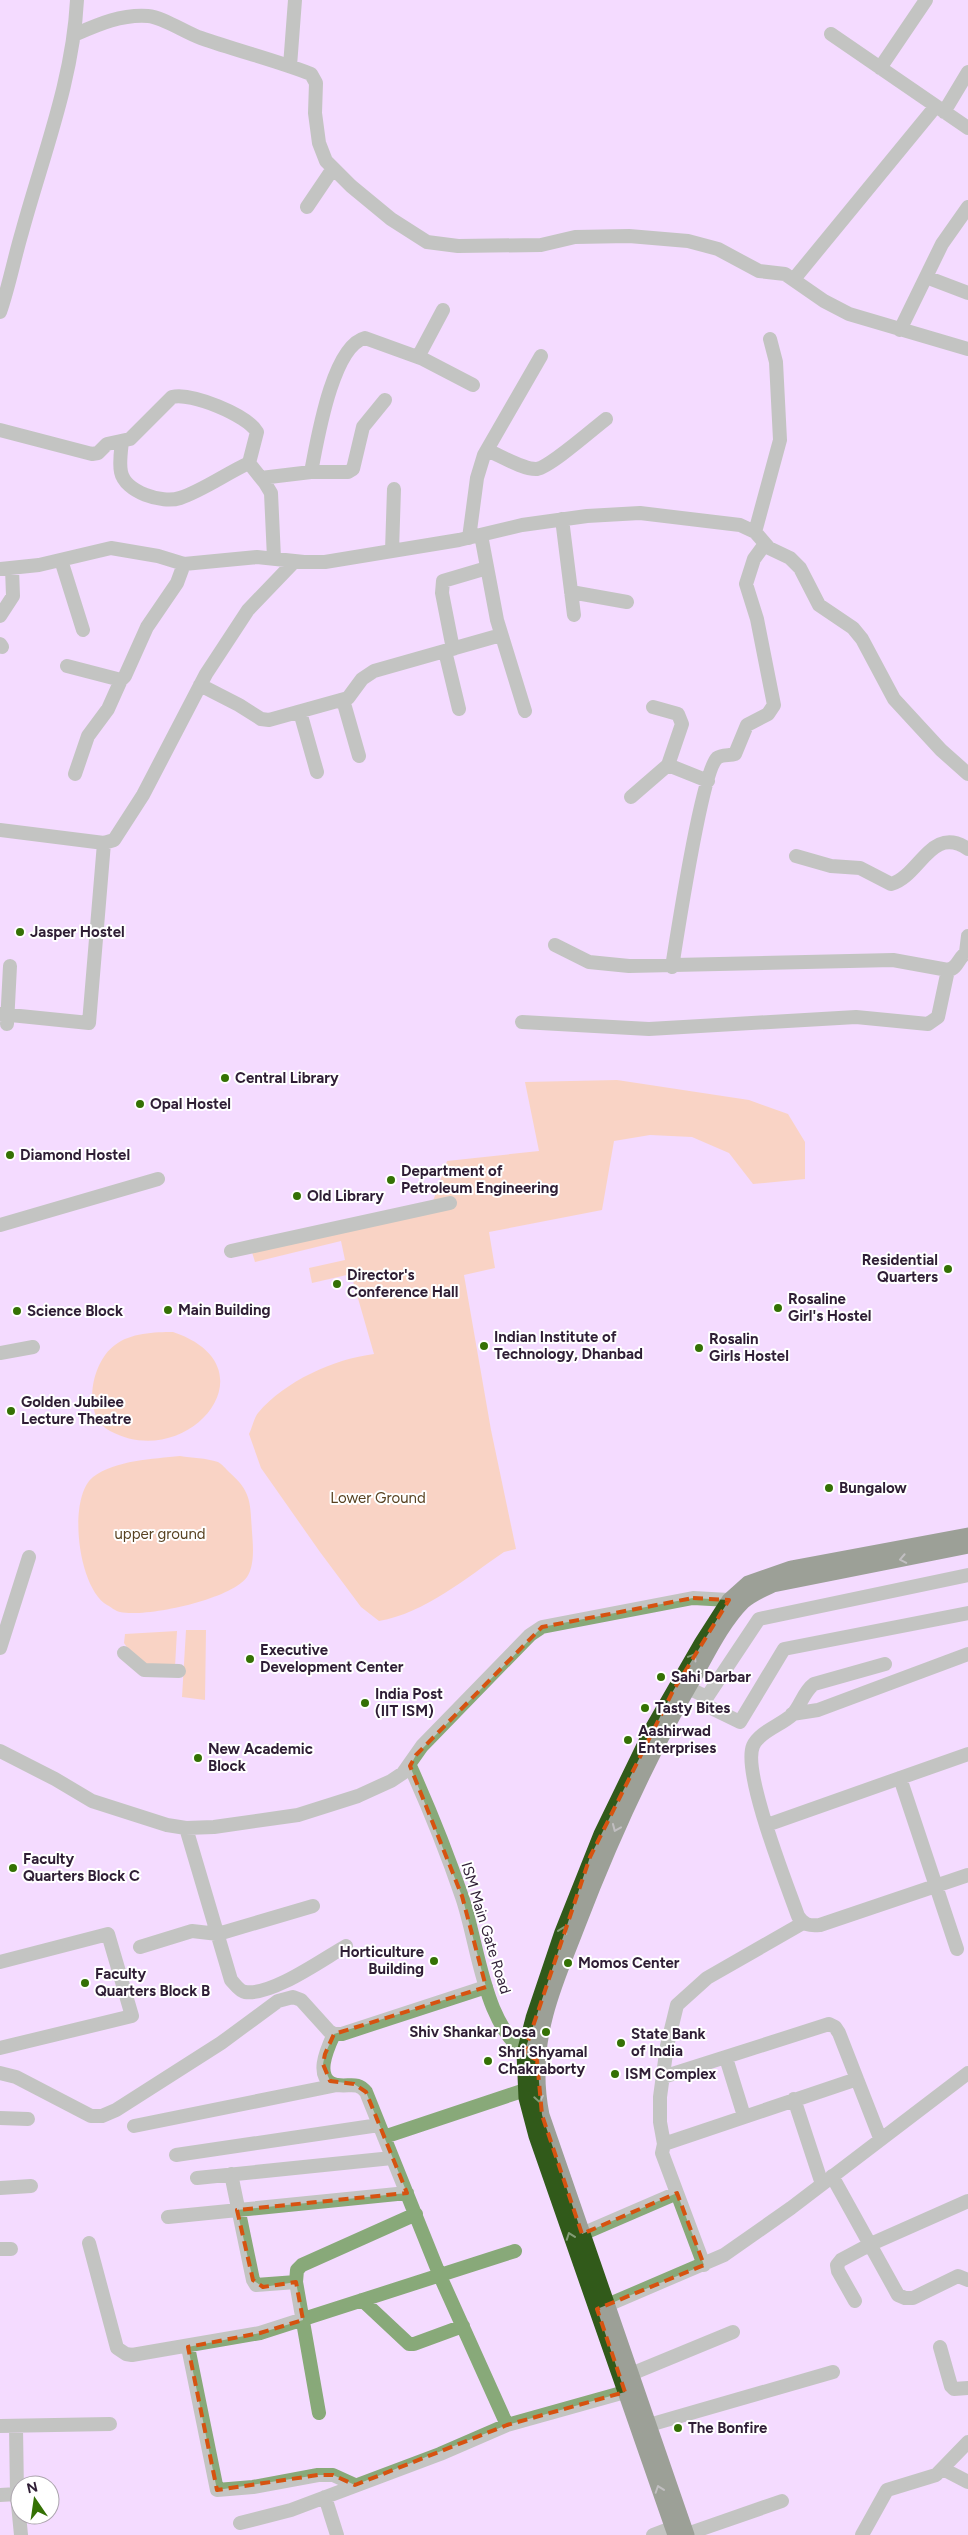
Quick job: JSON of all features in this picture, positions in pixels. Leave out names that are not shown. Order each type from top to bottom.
[{"type":"highway","points":[[681,2532],[649,2425],[631,2374],[602,2308],[536,2136],[525,2090],[531,2057],[533,2018],[559,1941],[601,1834],[673,1691],[729,1600],[748,1583],[791,1568],[968,1535]]},
{"type":"highway","points":[[681,2532],[625,2392],[582,2234],[542,2115],[531,2057],[552,1992],[607,1850],[645,1767],[688,1688],[733,1615],[743,1603],[761,1590],[824,1574],[968,1546]]},
{"type":"street","points":[[0,312],[7,265],[22,231],[50,142],[74,35],[77,0]]},
{"type":"street","points":[[290,66],[295,0]]},
{"type":"street","points":[[880,68],[926,0]]},
{"type":"street","points":[[74,35],[101,23],[127,17],[151,16],[200,38],[311,74],[315,78],[319,143],[326,161],[332,170],[391,218],[427,242],[458,246],[541,245],[591,236],[661,238],[706,246],[759,271],[785,274],[824,301],[849,314],[968,349]]},
{"type":"street","points":[[831,34],[968,128]]},
{"type":"street","points":[[794,279],[940,109],[968,72]]},
{"type":"street","points":[[307,207],[332,170]]},
{"type":"street","points":[[900,330],[942,244],[968,207]]},
{"type":"street","points":[[926,277],[968,293]]},
{"type":"street","points":[[418,357],[443,310]]},
{"type":"street","points":[[311,472],[325,402],[330,387],[353,344],[366,338],[418,357],[473,385]]},
{"type":"street","points":[[755,532],[780,440],[776,362],[770,339]]},
{"type":"street","points":[[525,712],[501,635],[487,568],[475,536],[477,478],[486,450],[541,356]]},
{"type":"street","points":[[0,430],[86,454],[98,453],[107,444],[130,439],[137,434],[172,397],[188,396],[238,415],[258,432],[249,463],[180,498],[158,500],[141,494],[123,478],[121,466],[122,441]]},
{"type":"street","points":[[261,478],[311,472],[341,473],[353,469],[363,427],[385,400]]},
{"type":"street","points":[[486,450],[528,468],[537,468],[544,466],[606,419]]},
{"type":"street","points":[[249,463],[270,493],[274,558]]},
{"type":"street","points":[[392,551],[394,488]]},
{"type":"street","points":[[0,616],[13,596],[6,568],[39,565],[111,548],[158,556],[184,564],[246,557],[325,562],[587,516],[640,513],[740,525],[755,532],[765,544],[794,561],[800,568],[819,605],[853,628],[862,638],[894,699],[941,750],[968,774]]},
{"type":"street","points":[[562,519],[574,615]]},
{"type":"street","points":[[672,967],[708,781],[718,758],[735,754],[747,726],[773,710],[764,647],[746,584],[751,565],[765,544]]},
{"type":"street","points":[[61,560],[83,630]]},
{"type":"street","points":[[0,830],[104,843],[114,840],[143,795],[200,685],[248,610],[295,561]]},
{"type":"street","points":[[75,774],[91,728],[105,715],[120,680],[125,676],[154,614],[177,583],[184,564]]},
{"type":"street","points":[[459,709],[441,585],[443,581],[450,578],[487,568]]},
{"type":"street","points":[[571,592],[627,602]]},
{"type":"street","points":[[200,685],[239,705],[261,719],[277,719],[343,700],[370,673],[501,635]]},
{"type":"street","points":[[67,666],[120,680]]},
{"type":"street","points":[[343,700],[359,756]]},
{"type":"street","points":[[630,797],[668,765],[676,747],[682,720],[678,714],[653,707]]},
{"type":"street","points":[[300,712],[317,772]]},
{"type":"street","points":[[668,765],[708,781]]},
{"type":"street","points":[[796,856],[831,866],[860,868],[891,884],[900,880],[933,848],[945,842],[954,841],[968,849]]},
{"type":"street","points":[[10,966],[5,1018],[89,1024],[104,843]]},
{"type":"street","points":[[555,944],[589,962],[601,964],[672,967],[893,960],[948,970],[956,967],[967,952],[968,936]]},
{"type":"street","points":[[522,1022],[649,1029],[856,1017],[928,1024],[938,1017],[948,970]]},
{"type":"street","points":[[0,1225],[158,1179]]},
{"type":"street","points":[[231,1251],[450,1203]]},
{"type":"street","points":[[0,1353],[33,1347]]},
{"type":"street","points":[[0,1648],[29,1557]]},
{"type":"street","points":[[968,1575],[759,1619],[702,1704],[740,1722],[784,1649],[968,1613]]},
{"type":"street","points":[[0,1751],[55,1779],[92,1801],[143,1819],[186,1828],[214,1827],[298,1815],[358,1796],[391,1781],[410,1766],[422,1746],[530,1635],[542,1627],[693,1598],[729,1600]]},
{"type":"street","points":[[124,1653],[144,1670],[179,1671]]},
{"type":"street","points":[[792,1714],[818,1710],[968,1654]]},
{"type":"street","points":[[885,1664],[814,1684],[807,1688],[792,1714],[757,1740],[751,1754],[758,1799],[798,1916],[803,1923],[811,1926],[820,1925],[968,1875]]},
{"type":"street","points":[[688,1688],[707,1697]]},
{"type":"street","points":[[767,1825],[968,1754]]},
{"type":"street","name":"ISM Main Gate Road","points":[[410,1766],[462,1896],[486,1987],[501,2024],[531,2057]]},
{"type":"street","points":[[900,1778],[957,1949]]},
{"type":"street","points":[[186,1828],[232,1980],[244,1992],[283,1983],[346,1946]]},
{"type":"street","points":[[140,1947],[192,1930],[218,1934],[313,1906]]},
{"type":"street","points":[[704,2265],[662,2153],[664,2144],[660,2112],[663,2077],[674,2013],[687,1995],[719,1971],[803,1923]]},
{"type":"street","points":[[0,1962],[108,1934],[132,2016],[0,2048]]},
{"type":"street","points":[[334,2034],[362,2028],[486,1987]]},
{"type":"street","points":[[0,2073],[16,2076],[91,2116],[102,2116],[116,2110],[221,2043],[278,2001],[293,1997],[301,2000],[334,2034]]},
{"type":"street","points":[[663,2077],[829,2024],[835,2027],[839,2033],[880,2138]]},
{"type":"street","points":[[334,2034],[323,2064],[325,2074],[330,2081],[337,2085]]},
{"type":"street","points":[[726,2058],[744,2116]]},
{"type":"street","points":[[602,2308],[724,2255],[968,2073]]},
{"type":"street","points":[[664,2144],[857,2078]]},
{"type":"street","points":[[134,2126],[337,2085],[354,2084],[362,2087],[366,2092],[440,2276],[507,2425]]},
{"type":"street","points":[[176,2155],[382,2131],[525,2090]]},
{"type":"street","points":[[794,2099],[827,2180],[870,2244],[898,2295],[905,2298],[913,2298],[953,2278],[963,2276],[968,2280]]},
{"type":"street","points":[[0,2118],[28,2119]]},
{"type":"street","points":[[197,2178],[392,2158]]},
{"type":"street","points":[[231,2174],[237,2210],[253,2280],[256,2285],[296,2282]]},
{"type":"street","points":[[0,2188],[31,2186]]},
{"type":"street","points":[[168,2217],[407,2193]]},
{"type":"street","points":[[582,2234],[677,2193]]},
{"type":"street","points":[[855,2301],[838,2270],[841,2260],[870,2244],[968,2201]]},
{"type":"street","points":[[319,2413],[296,2282],[297,2270],[302,2265],[416,2214]]},
{"type":"street","points":[[89,2243],[118,2348],[121,2352],[140,2354],[260,2333],[515,2251]]},
{"type":"street","points":[[362,2300],[408,2344],[414,2344],[463,2326]]},
{"type":"street","points":[[631,2374],[734,2332]]},
{"type":"street","points":[[188,2347],[218,2490],[262,2485],[318,2475],[333,2475],[354,2485]]},
{"type":"street","points":[[940,2347],[950,2386],[954,2388],[968,2388]]},
{"type":"street","points":[[649,2425],[833,2372]]},
{"type":"street","points":[[240,2523],[291,2510],[440,2454],[507,2425],[625,2392]]},
{"type":"street","points":[[0,2426],[110,2424]]},
{"type":"street","points":[[16,2427],[17,2475]]},
{"type":"street","points":[[862,2535],[887,2490],[896,2485],[928,2478],[943,2469],[968,2442]]},
{"type":"street","points":[[943,2469],[968,2482]]},
{"type":"street","points":[[325,2497],[337,2535]]},
{"type":"street","points":[[652,2535],[681,2532],[782,2501]]},
{"type":"highlighted area","points":[[693,1598],[729,1600],[673,1691],[590,1857],[524,2053],[537,2060],[542,2115],[582,2234],[677,2193],[704,2265],[597,2309],[625,2392],[507,2425],[355,2485],[333,2475],[318,2475],[217,2490],[188,2347],[260,2333],[303,2320],[296,2282],[263,2287],[253,2280],[237,2210],[407,2193],[366,2092],[354,2084],[330,2081],[323,2064],[325,2054],[334,2034],[486,1987],[462,1896],[410,1766],[416,1755],[542,1627]]},
{"type":"green space","name":"Lower Ground","points":[[617,1080],[749,1100],[788,1114],[805,1142],[805,1179],[753,1184],[729,1153],[692,1137],[650,1135],[614,1141],[602,1210],[489,1232],[495,1268],[464,1275],[491,1430],[516,1549],[504,1552],[429,1603],[396,1617],[379,1621],[361,1607],[261,1468],[249,1434],[258,1413],[269,1401],[296,1382],[327,1366],[374,1354],[351,1274],[312,1283],[309,1268],[345,1260],[341,1241],[255,1262],[251,1249],[432,1204],[447,1161],[539,1151],[525,1082]]},
{"type":"green space","points":[[173,1332],[203,1348],[218,1368],[219,1390],[210,1410],[192,1427],[167,1438],[139,1440],[110,1431],[101,1424],[95,1414],[93,1402],[95,1376],[107,1353],[115,1345],[128,1338],[151,1333]]},
{"type":"green space","name":"upper ground","points":[[180,1456],[218,1462],[237,1479],[246,1492],[250,1506],[253,1543],[250,1572],[238,1585],[224,1593],[188,1605],[149,1612],[132,1613],[118,1611],[107,1605],[97,1595],[89,1581],[83,1563],[79,1543],[78,1522],[80,1503],[85,1488],[93,1477],[112,1467],[147,1459]]},
{"type":"green space","points":[[186,1630],[206,1630],[205,1700],[182,1697]]},
{"type":"green space","points":[[177,1631],[175,1667],[140,1666],[124,1643],[125,1634]]},
{"type":"place","name":"Jasper Hostel","points":[[20,932]]},
{"type":"place","name":"Central Library","points":[[225,1078]]},
{"type":"place","name":"Opal Hostel","points":[[140,1104]]},
{"type":"place","name":"Diamond Hostel","points":[[10,1155]]},
{"type":"place","name":"Department of Petroleum Engineering","points":[[391,1180]]},
{"type":"place","name":"Old Library","points":[[297,1196]]},
{"type":"place","name":"Residential Quarters","points":[[948,1269]]},
{"type":"place","name":"Director's Conference Hall","points":[[337,1284]]},
{"type":"place","name":"Rosaline Girl's Hostel","points":[[778,1308]]},
{"type":"place","name":"Main Building","points":[[168,1310]]},
{"type":"place","name":"Science Block","points":[[17,1311]]},
{"type":"place","name":"Indian Institute of Technology, Dhanbad","points":[[484,1346]]},
{"type":"place","name":"Rosalin Girls Hostel","points":[[699,1348]]},
{"type":"place","name":"Golden Jubilee Lecture Theatre","points":[[11,1411]]},
{"type":"place","name":"Bungalow","points":[[829,1488]]},
{"type":"place","name":"Executive Development Center","points":[[250,1659]]},
{"type":"place","name":"Sahi Darbar","points":[[661,1677]]},
{"type":"place","name":"India Post (IIT ISM)","points":[[365,1703]]},
{"type":"place","name":"Tasty Bites","points":[[645,1708]]},
{"type":"place","name":"Aashirwad Enterprises","points":[[628,1740]]},
{"type":"place","name":"New Academic Block","points":[[198,1758]]},
{"type":"place","name":"Faculty Quarters Block C","points":[[13,1868]]},
{"type":"place","name":"Horticulture Building","points":[[434,1961]]},
{"type":"place","name":"Momos Center","points":[[568,1963]]},
{"type":"place","name":"Faculty Quarters Block B","points":[[85,1983]]},
{"type":"place","name":"Shiv Shankar Dosa","points":[[546,2032]]},
{"type":"place","name":"State Bank of India","points":[[621,2043]]},
{"type":"place","name":"Shri Shyamal Chakraborty","points":[[488,2061]]},
{"type":"place","name":"ISM Complex","points":[[615,2074]]},
{"type":"place","name":"The Bonfire","points":[[678,2428]]}]
